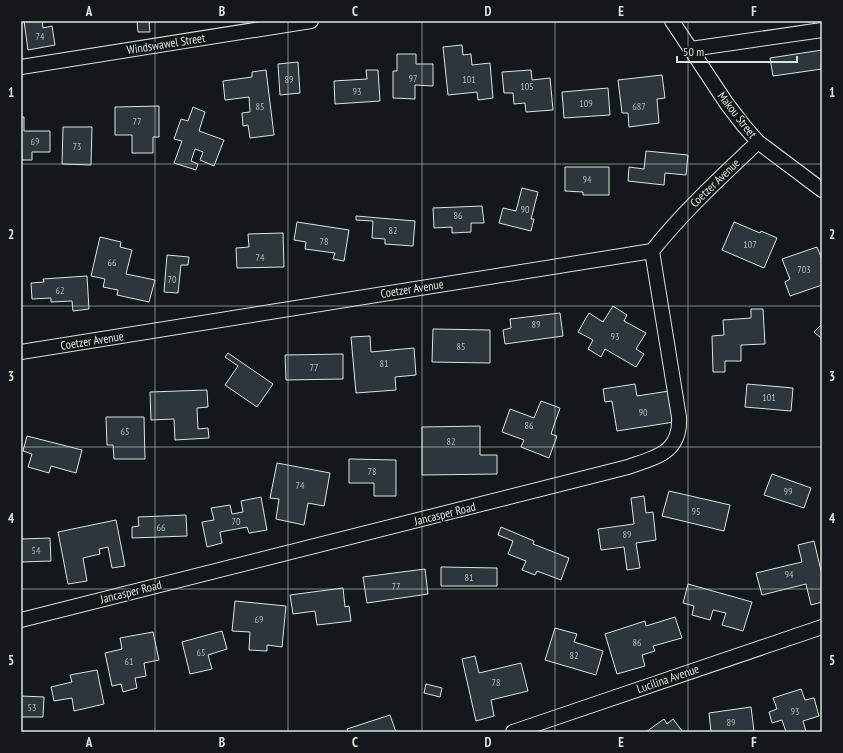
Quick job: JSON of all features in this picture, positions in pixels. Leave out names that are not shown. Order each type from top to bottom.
[{"type":"street","name":"Windswawel Street","points":[[21,67],[311,21]]},
{"type":"street","name":"Makou Street","points":[[672,21],[727,104],[758,142],[822,190]]},
{"type":"street","points":[[691,49],[822,30]]},
{"type":"street","name":"Coetzer Avenue","points":[[21,352],[652,251],[668,230],[693,204],[758,142]]},
{"type":"street","name":"Jancasper Road","points":[[21,620],[620,469],[664,453],[677,438],[679,423],[652,251]]},
{"type":"street","name":"Lucilina Avenue","points":[[513,732],[822,627]]},
{"type":"building","points":[[24,21],[42,21],[43,28],[52,26],[55,45],[28,50]]},
{"type":"building","points":[[137,21],[149,21],[150,32],[138,32]]},
{"type":"building","points":[[462,45],[463,55],[471,54],[472,65],[490,63],[493,98],[478,100],[477,92],[448,95],[443,47]]},
{"type":"building","points":[[822,50],[822,69],[773,76],[770,58]]},
{"type":"building","points":[[397,54],[416,54],[416,64],[433,64],[433,86],[415,85],[415,99],[393,98],[393,71],[397,71]]},
{"type":"building","points":[[298,62],[300,93],[280,95],[278,64]]},
{"type":"building","points":[[266,70],[274,135],[250,138],[248,125],[243,126],[242,113],[250,112],[249,97],[225,100],[223,81],[252,77],[252,72]]},
{"type":"building","points":[[366,70],[378,70],[380,101],[335,104],[334,81],[367,79]]},
{"type":"building","points":[[531,70],[532,80],[550,78],[553,110],[526,112],[525,103],[514,104],[513,93],[504,93],[502,72]]},
{"type":"building","points":[[662,75],[665,98],[657,99],[659,123],[629,127],[628,113],[622,113],[618,80]]},
{"type":"building","points":[[608,88],[610,115],[564,118],[562,92]]},
{"type":"building","points":[[159,106],[159,137],[153,137],[153,153],[132,153],[132,135],[115,135],[115,107]]},
{"type":"building","points":[[193,107],[205,112],[199,131],[224,140],[214,166],[200,160],[203,152],[195,149],[191,161],[198,164],[196,170],[174,163],[182,141],[174,139],[181,119],[188,121]]},
{"type":"building","points":[[21,117],[24,117],[24,131],[50,131],[50,152],[32,152],[32,160],[22,160]]},
{"type":"building","points":[[63,127],[92,127],[91,165],[62,164]]},
{"type":"building","points":[[646,151],[688,155],[686,175],[665,173],[664,185],[628,181],[629,167],[644,169]]},
{"type":"building","points":[[565,167],[609,167],[609,195],[583,195],[583,192],[565,191]]},
{"type":"building","points":[[522,188],[538,192],[531,219],[534,219],[531,231],[499,223],[503,208],[516,211]]},
{"type":"building","points":[[482,206],[484,223],[471,223],[471,232],[452,233],[452,227],[434,228],[433,208]]},
{"type":"building","points":[[356,216],[415,221],[413,246],[385,244],[385,239],[372,238],[373,221],[356,220]]},
{"type":"building","points":[[297,222],[349,230],[344,261],[333,259],[335,253],[305,249],[306,242],[294,240]]},
{"type":"building","points":[[734,222],[760,233],[761,231],[777,238],[764,268],[722,250]]},
{"type":"building","points":[[283,233],[284,267],[237,268],[236,248],[249,247],[248,234]]},
{"type":"building","points":[[100,237],[121,242],[120,247],[132,250],[126,274],[155,280],[149,302],[117,295],[118,290],[103,287],[105,279],[91,276]]},
{"type":"building","points":[[817,247],[822,257],[822,285],[790,296],[785,282],[790,279],[782,259]]},
{"type":"building","points":[[167,255],[189,257],[188,265],[181,265],[178,293],[164,292]]},
{"type":"building","points":[[87,276],[89,309],[73,311],[72,301],[51,302],[51,298],[32,299],[31,283],[44,282],[43,279]]},
{"type":"building","points":[[613,306],[627,315],[624,321],[646,333],[636,349],[644,354],[636,367],[605,349],[601,357],[588,349],[593,340],[578,332],[589,313],[603,322]]},
{"type":"building","points":[[751,309],[763,309],[765,344],[741,345],[741,361],[725,361],[725,372],[713,372],[712,336],[724,335],[723,320],[751,318]]},
{"type":"building","points":[[560,313],[563,336],[505,344],[503,330],[511,328],[510,319]]},
{"type":"building","points":[[822,324],[822,339],[814,332]]},
{"type":"building","points":[[433,329],[490,330],[490,363],[432,362]]},
{"type":"building","points":[[370,336],[371,352],[414,348],[416,375],[395,377],[396,390],[356,393],[351,337]]},
{"type":"building","points":[[228,353],[273,384],[257,407],[225,385],[238,366],[225,357]]},
{"type":"building","points":[[343,354],[343,379],[286,380],[285,355]]},
{"type":"building","points":[[635,384],[637,396],[669,391],[674,422],[617,431],[612,401],[605,402],[603,389]]},
{"type":"building","points":[[747,384],[793,388],[791,411],[745,407]]},
{"type":"building","points":[[207,390],[208,407],[197,408],[198,429],[208,428],[209,438],[175,440],[174,419],[151,420],[150,392]]},
{"type":"building","points":[[541,401],[560,408],[551,434],[557,436],[549,458],[521,447],[524,440],[502,432],[510,409],[534,418]]},
{"type":"building","points":[[106,417],[144,417],[145,459],[114,459],[113,445],[107,445]]},
{"type":"building","points":[[480,426],[480,455],[497,455],[497,474],[422,475],[422,427]]},
{"type":"building","points":[[27,436],[82,450],[76,473],[51,466],[49,473],[28,467],[32,454],[23,451]]},
{"type":"building","points":[[349,459],[396,460],[396,496],[374,496],[374,483],[349,483]]},
{"type":"building","points":[[277,463],[330,473],[324,506],[308,503],[304,525],[276,519],[279,499],[270,498]]},
{"type":"building","points":[[772,474],[811,488],[804,508],[764,495]]},
{"type":"building","points":[[669,491],[730,505],[724,531],[662,516]]},
{"type":"building","points":[[644,496],[646,513],[653,512],[656,540],[636,543],[640,568],[627,570],[624,547],[601,550],[598,529],[634,524],[631,498]]},
{"type":"building","points":[[261,497],[267,530],[249,533],[247,527],[220,532],[222,543],[207,547],[202,522],[214,520],[211,508],[230,505],[232,514],[243,512],[241,501]]},
{"type":"building","points":[[186,515],[187,536],[132,538],[132,527],[139,526],[138,517]]},
{"type":"building","points":[[116,520],[125,566],[112,568],[108,547],[99,549],[100,554],[83,558],[87,581],[68,584],[58,532]]},
{"type":"building","points":[[501,527],[534,541],[533,544],[569,558],[561,580],[537,571],[535,575],[522,570],[526,561],[508,554],[513,541],[498,535]]},
{"type":"building","points":[[50,538],[51,561],[21,562],[21,539]]},
{"type":"building","points":[[814,541],[822,575],[822,602],[811,605],[806,584],[762,595],[756,573],[802,562],[798,545]]},
{"type":"building","points":[[441,567],[497,568],[497,586],[441,586]]},
{"type":"building","points":[[425,569],[428,594],[367,603],[363,577]]},
{"type":"building","points":[[688,584],[752,602],[743,631],[722,625],[726,613],[713,610],[710,620],[692,615],[694,606],[683,603]]},
{"type":"building","points":[[343,588],[345,607],[349,606],[351,621],[317,625],[315,611],[293,614],[290,595]]},
{"type":"building","points":[[235,601],[286,606],[282,647],[267,645],[267,651],[249,650],[250,632],[232,631]]},
{"type":"building","points":[[675,617],[682,638],[653,646],[655,651],[642,655],[645,666],[617,674],[605,634],[645,621],[646,626]]},
{"type":"building","points":[[555,628],[577,634],[574,642],[603,651],[596,675],[545,660]]},
{"type":"building","points":[[222,631],[227,649],[208,655],[212,669],[190,674],[182,642]]},
{"type":"building","points":[[153,632],[159,660],[144,663],[146,676],[135,678],[137,688],[123,692],[121,684],[112,686],[105,653],[122,649],[120,638]]},
{"type":"building","points":[[475,656],[479,673],[521,663],[528,691],[491,700],[494,716],[476,721],[462,659]]},
{"type":"building","points":[[97,670],[104,704],[74,711],[72,698],[54,701],[51,687],[72,682],[70,675]]},
{"type":"building","points":[[426,684],[442,688],[440,697],[424,693]]},
{"type":"building","points":[[801,689],[805,700],[814,698],[819,716],[803,721],[806,732],[786,732],[782,720],[772,723],[769,712],[777,709],[773,698]]},
{"type":"building","points":[[21,696],[44,697],[43,717],[21,717]]},
{"type":"building","points":[[751,707],[754,731],[711,732],[709,713]]},
{"type":"building","points":[[390,715],[396,732],[348,732],[347,729]]},
{"type":"building","points":[[664,719],[667,724],[673,719],[683,732],[646,732]]}]
